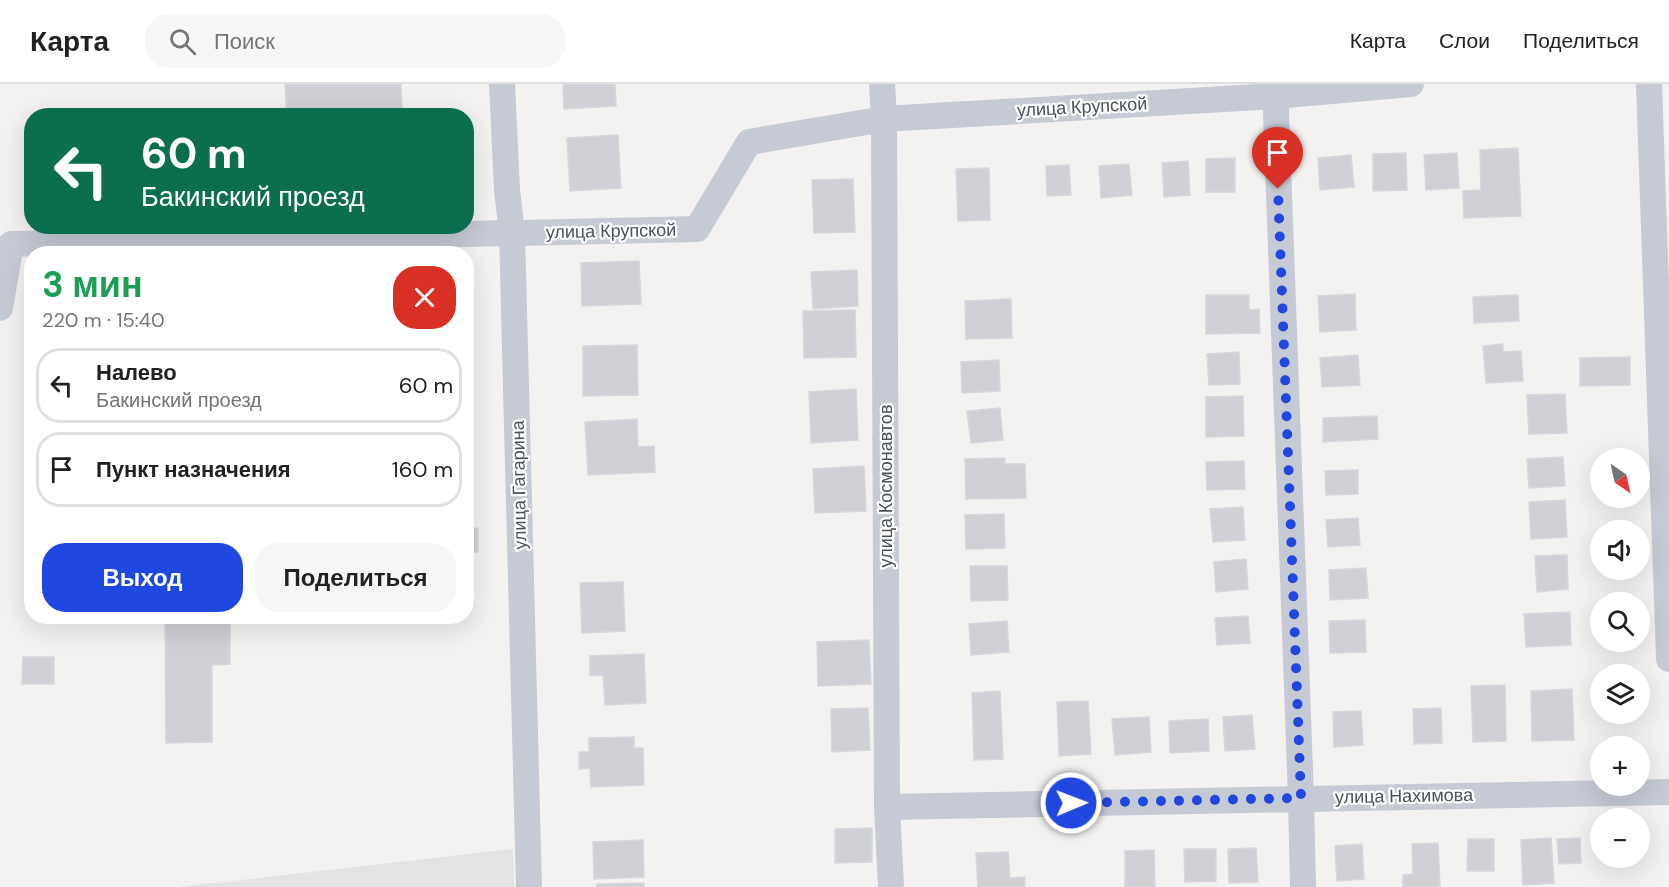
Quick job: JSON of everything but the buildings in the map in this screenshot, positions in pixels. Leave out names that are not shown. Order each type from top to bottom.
[{"type":"street","name":"улица Гагарина","points":[[502,84],[507,190],[512,233],[529,887]]},
{"type":"street","name":"улица Космонавтов","points":[[882,84],[887,807],[891,887]]},
{"type":"street","name":"улица Крупской","points":[[474,234],[697,230],[749,142],[884,120],[1275,90],[1411,84]]},
{"type":"street","points":[[1649,84],[1669,659]]},
{"type":"street","points":[[1275,90],[1303,887]]},
{"type":"street","name":"улица Крупской","points":[[0,308],[11,243],[462,234]]},
{"type":"street","name":"улица Нахимова","points":[[887,807],[1669,792]]},
{"type":"shaded area","points":[[513,849],[514,887],[179,887]]},
{"type":"route","points":[[1071,803],[1301,798],[1278,189]]}]
